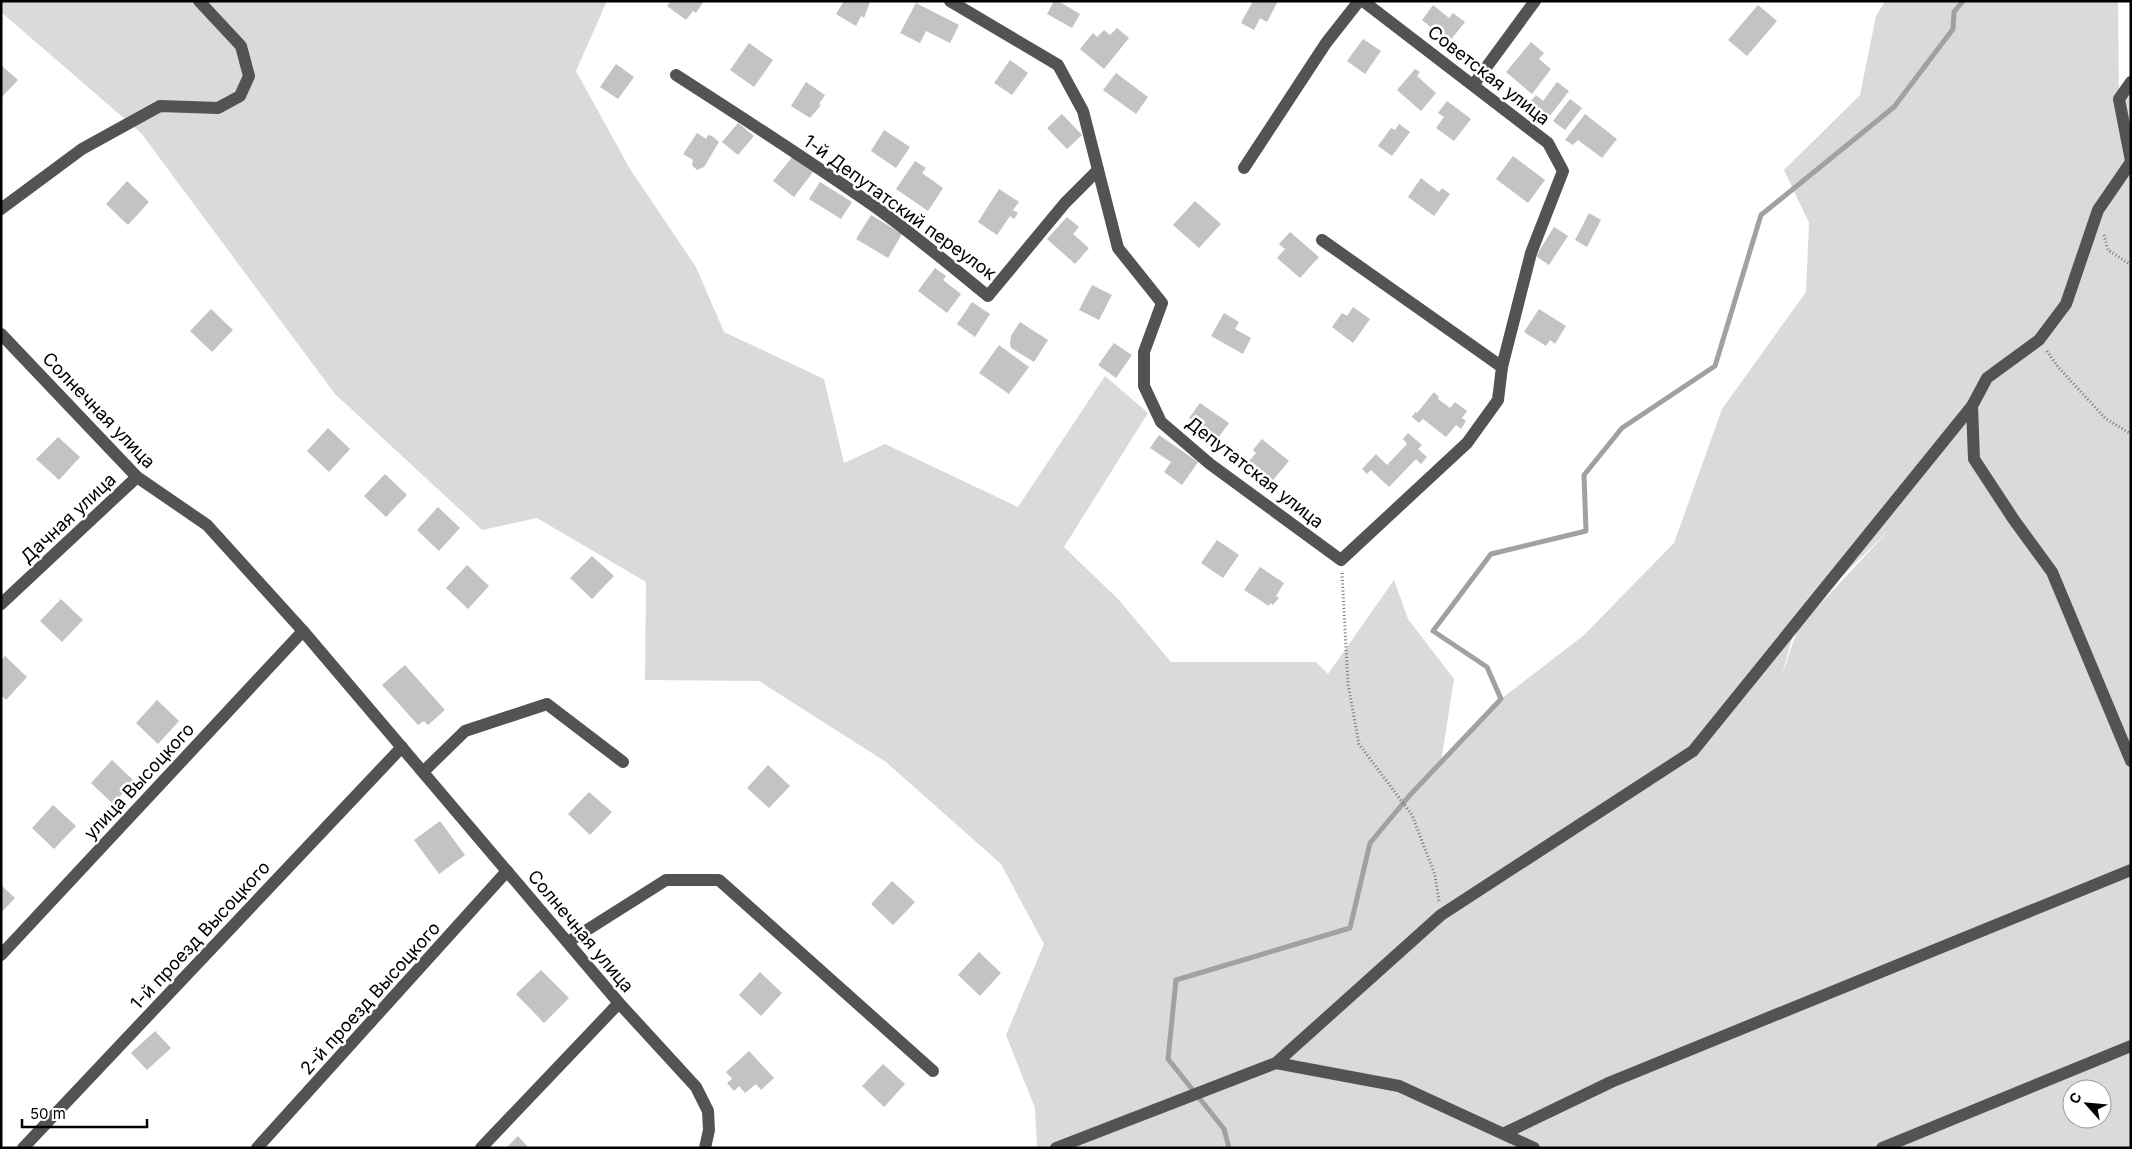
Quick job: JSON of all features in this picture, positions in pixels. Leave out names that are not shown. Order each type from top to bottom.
[{"type":"street","points":[[1,209],[82,149],[160,106],[218,108],[240,96],[249,76],[241,46],[199,1]]},
{"type":"street","name":"Депутатская улица","points":[[950,1],[1058,65],[1084,111],[1118,248],[1162,303],[1144,352],[1144,386],[1161,422],[1210,464],[1341,560]]},
{"type":"street","points":[[1244,168],[1326,43],[1359,1]]},
{"type":"street","name":"Советская улица","points":[[1363,1],[1474,84],[1548,143],[1563,171],[1530,253],[1502,367]]},
{"type":"street","points":[[1474,84],[1536,1]]},
{"type":"street","name":"1-й Депутатский переулок","points":[[676,75],[771,136],[875,207],[931,249],[988,296],[1065,203],[1098,170]]},
{"type":"street","points":[[1056,1148],[1276,1063],[1441,915],[1693,751],[1972,406],[1987,378],[2039,340],[2066,304],[2098,210],[2131,161],[2119,99],[2131,82]]},
{"type":"street","points":[[1322,240],[1502,367],[1498,400],[1467,443],[1341,560]]},
{"type":"street","name":"Солнечная улица","points":[[1,334],[136,477],[207,525],[303,631],[619,1003],[696,1087],[708,1111],[709,1130],[705,1148]]},
{"type":"street","points":[[1972,406],[1974,459],[2014,520],[2052,572],[2131,761]]},
{"type":"street","name":"Дачная улица","points":[[1,604],[136,477]]},
{"type":"street","name":"улица Высоцкого","points":[[1,955],[303,631]]},
{"type":"street","points":[[423,772],[465,731],[547,704],[622,762]]},
{"type":"street","name":"1-й проезд Высоцкого","points":[[23,1148],[402,747]]},
{"type":"street","points":[[1505,1133],[1611,1082],[2131,870]]},
{"type":"street","name":"2-й проезд Высоцкого","points":[[257,1148],[508,871]]},
{"type":"street","points":[[568,942],[666,880],[719,880],[933,1071]]},
{"type":"street","points":[[481,1148],[619,1003]]},
{"type":"street","points":[[1882,1148],[2131,1046]]},
{"type":"street","points":[[1276,1063],[1400,1086],[1534,1148]]},
{"type":"path","points":[[2098,210],[2108,250],[2131,265]]},
{"type":"path","points":[[2039,340],[2058,367],[2105,418],[2131,434]]},
{"type":"path","points":[[1341,560],[1348,684],[1359,744],[1410,812],[1435,875],[1441,915]]},
{"type":"shaded area","points":[[1,1],[607,1],[576,71],[630,169],[696,267],[724,332],[824,379],[844,463],[885,444],[1018,507],[1105,376],[1148,413],[1064,547],[1118,599],[1171,662],[1316,662],[1328,674],[1394,580],[1408,619],[1454,679],[1441,762],[1501,699],[1583,636],[1674,543],[1722,409],[1806,292],[1809,223],[1784,170],[1860,95],[1876,16],[1885,1],[2118,1],[2119,98],[2131,82],[2131,1148],[1037,1148],[1035,1108],[1006,1035],[1044,944],[1001,864],[886,762],[759,681],[645,680],[646,582],[537,518],[482,530],[335,394],[141,133],[1,12]],"holes":[[[1889,530],[1798,628],[1781,678],[1797,621]]]},
{"type":"building","points":[[671,1],[704,1],[696,13],[693,11],[686,20],[667,6]]},
{"type":"building","points":[[844,1],[870,2],[864,18],[861,16],[856,26],[836,14]]},
{"type":"building","points":[[1054,1],[1058,1],[1080,14],[1072,28],[1047,14]]},
{"type":"building","points":[[1253,1],[1278,1],[1267,22],[1260,18],[1254,30],[1241,23]]},
{"type":"building","points":[[916,3],[959,25],[950,43],[926,31],[920,43],[900,33]]},
{"type":"building","points":[[1433,5],[1449,18],[1453,13],[1465,22],[1449,42],[1422,20]]},
{"type":"building","points":[[1758,5],[1777,21],[1747,56],[1728,40]]},
{"type":"building","points":[[1117,28],[1129,38],[1104,69],[1080,49],[1093,33],[1097,37],[1104,30],[1110,35]]},
{"type":"building","points":[[1363,39],[1381,51],[1365,74],[1347,61]]},
{"type":"building","points":[[1531,42],[1544,53],[1539,59],[1551,69],[1532,94],[1506,72]]},
{"type":"building","points":[[749,43],[773,60],[754,87],[730,70]]},
{"type":"building","points":[[1010,60],[1028,73],[1012,95],[994,83]]},
{"type":"building","points":[[616,64],[634,77],[618,99],[600,87]]},
{"type":"building","points":[[1,65],[18,80],[1,98]]},
{"type":"building","points":[[1415,69],[1420,72],[1417,76],[1436,93],[1421,111],[1397,90]]},
{"type":"building","points":[[1116,73],[1148,97],[1136,114],[1103,90]]},
{"type":"building","points":[[806,82],[825,95],[819,104],[821,105],[810,118],[791,106]]},
{"type":"building","points":[[1557,82],[1569,91],[1546,121],[1536,113],[1534,117],[1524,109],[1536,95],[1543,101]]},
{"type":"building","points":[[1570,99],[1582,108],[1565,130],[1553,121]]},
{"type":"building","points":[[1447,101],[1471,119],[1454,141],[1436,128],[1444,117],[1438,113]]},
{"type":"building","points":[[1062,114],[1082,135],[1067,149],[1047,128]]},
{"type":"building","points":[[1585,114],[1617,139],[1602,158],[1578,140],[1573,145],[1565,140]]},
{"type":"building","points":[[738,123],[754,136],[738,155],[722,142]]},
{"type":"building","points":[[1399,124],[1410,132],[1392,156],[1378,146],[1391,128],[1395,130]]},
{"type":"building","points":[[884,130],[910,147],[896,168],[871,151]]},
{"type":"building","points":[[697,133],[706,139],[708,135],[712,136],[719,142],[704,167],[697,170],[692,165],[693,160],[683,154]]},
{"type":"building","points":[[793,156],[813,172],[794,197],[773,181]]},
{"type":"building","points":[[1513,156],[1545,180],[1528,203],[1496,179]]},
{"type":"building","points":[[915,161],[926,168],[922,173],[943,188],[928,211],[896,189]]},
{"type":"building","points":[[1421,178],[1439,192],[1442,188],[1450,194],[1434,216],[1408,197]]},
{"type":"building","points":[[127,181],[149,202],[128,225],[106,204]]},
{"type":"building","points":[[820,182],[852,202],[841,219],[809,199]]},
{"type":"building","points":[[999,189],[1019,202],[1013,210],[1018,213],[1014,219],[1010,216],[997,235],[978,222]]},
{"type":"building","points":[[1195,201],[1221,224],[1199,248],[1173,225]]},
{"type":"building","points":[[1589,213],[1601,220],[1587,247],[1575,240]]},
{"type":"building","points":[[871,215],[902,234],[888,258],[856,239]]},
{"type":"building","points":[[1067,217],[1079,227],[1073,234],[1089,248],[1075,264],[1047,239]]},
{"type":"building","points":[[1554,227],[1568,236],[1549,265],[1536,256]]},
{"type":"building","points":[[1290,232],[1319,257],[1300,278],[1277,258],[1285,249],[1279,244]]},
{"type":"building","points":[[935,268],[946,276],[943,280],[961,294],[947,313],[918,291]]},
{"type":"building","points":[[1092,285],[1112,295],[1099,320],[1079,310]]},
{"type":"building","points":[[972,302],[990,314],[975,337],[957,324]]},
{"type":"building","points":[[1353,307],[1370,319],[1353,343],[1332,327],[1342,313],[1347,316]]},
{"type":"building","points":[[211,309],[233,330],[212,352],[190,331]]},
{"type":"building","points":[[1539,309],[1566,326],[1555,344],[1550,340],[1546,346],[1524,332]]},
{"type":"building","points":[[1224,313],[1239,322],[1235,329],[1251,338],[1243,354],[1211,336]]},
{"type":"building","points":[[1020,322],[1048,340],[1034,362],[1011,348],[1011,336]]},
{"type":"building","points":[[1114,343],[1132,355],[1116,378],[1098,365]]},
{"type":"building","points":[[999,345],[1029,367],[1009,394],[979,373]]},
{"type":"building","points":[[1434,392],[1439,397],[1438,399],[1450,408],[1455,402],[1467,411],[1462,418],[1466,421],[1461,429],[1456,425],[1446,437],[1423,419],[1419,423],[1412,417]]},
{"type":"building","points":[[1200,403],[1229,423],[1218,438],[1189,418]]},
{"type":"building","points":[[328,428],[350,449],[329,472],[307,451]]},
{"type":"building","points":[[1408,433],[1422,445],[1418,449],[1427,457],[1421,464],[1416,459],[1389,487],[1371,470],[1367,474],[1362,469],[1376,454],[1387,465],[1407,444],[1403,439]]},
{"type":"building","points":[[1159,435],[1198,462],[1182,485],[1164,472],[1171,462],[1150,448]]},
{"type":"building","points":[[58,437],[80,457],[59,480],[36,459]]},
{"type":"building","points":[[1262,439],[1289,461],[1273,480],[1255,465],[1251,469],[1246,465],[1256,453],[1253,450]]},
{"type":"building","points":[[385,474],[407,495],[386,517],[364,496]]},
{"type":"building","points":[[438,507],[460,528],[439,551],[417,530]]},
{"type":"building","points":[[1217,540],[1239,555],[1223,578],[1201,563]]},
{"type":"building","points":[[592,556],[614,576],[592,599],[570,578]]},
{"type":"building","points":[[467,565],[489,586],[468,609],[446,588]]},
{"type":"building","points":[[1260,567],[1284,583],[1276,596],[1279,598],[1273,605],[1270,603],[1269,606],[1244,590]]},
{"type":"building","points":[[61,599],[83,620],[62,642],[40,621]]},
{"type":"building","points":[[5,656],[27,677],[6,700],[1,695],[1,661]]},
{"type":"building","points":[[405,665],[445,710],[428,725],[424,721],[418,725],[382,685]]},
{"type":"building","points":[[157,700],[179,721],[158,744],[136,723]]},
{"type":"building","points":[[112,760],[134,781],[113,804],[91,783]]},
{"type":"building","points":[[768,765],[790,786],[769,808],[747,788]]},
{"type":"building","points":[[589,792],[612,812],[590,835],[568,814]]},
{"type":"building","points":[[53,805],[76,826],[54,849],[32,828]]},
{"type":"building","points":[[440,821],[465,855],[439,874],[414,840]]},
{"type":"building","points":[[892,881],[915,902],[893,925],[871,904]]},
{"type":"building","points":[[1,885],[15,898],[1,913]]},
{"type":"building","points":[[979,952],[1001,973],[980,996],[958,975]]},
{"type":"building","points":[[541,970],[569,998],[544,1023],[516,994]]},
{"type":"building","points":[[760,972],[782,993],[761,1016],[739,995]]},
{"type":"building","points":[[155,1031],[171,1048],[147,1070],[131,1053]]},
{"type":"building","points":[[749,1051],[774,1078],[761,1090],[756,1084],[745,1093],[739,1086],[734,1091],[727,1083],[732,1079],[726,1072]]},
{"type":"building","points":[[883,1064],[905,1084],[884,1107],[862,1086]]},
{"type":"building","points":[[518,1136],[529,1148],[506,1148]]},
{"type":"waterway","points":[[1229,1148],[1224,1129],[1168,1059],[1176,980],[1350,928],[1370,843],[1410,795],[1501,699],[1487,667],[1433,631],[1491,554],[1586,531],[1584,475],[1622,428],[1715,366],[1761,215],[1894,107],[1953,29],[1954,12],[1963,1]]}]
